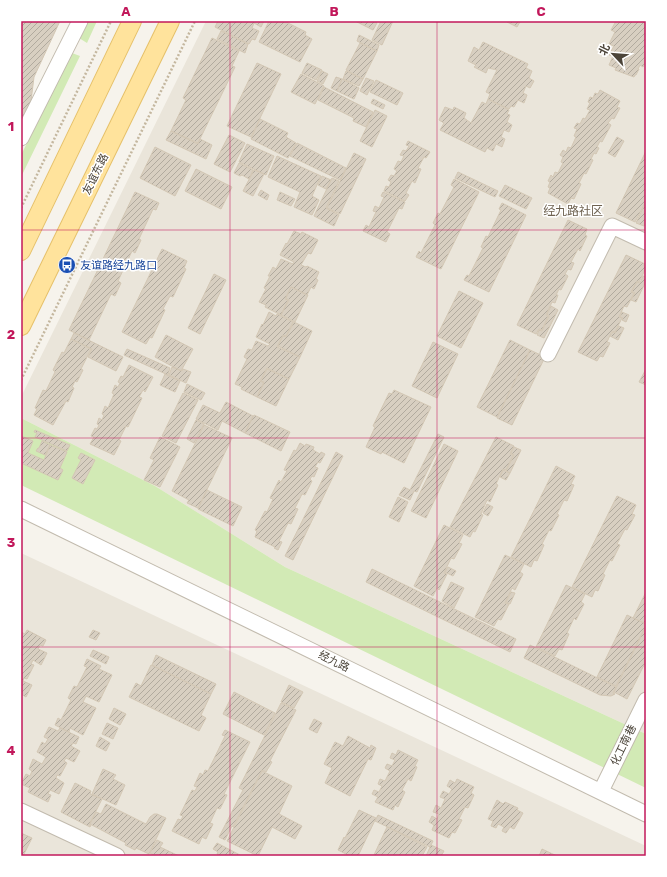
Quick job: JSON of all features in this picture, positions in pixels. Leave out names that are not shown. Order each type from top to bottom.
[{"type":"main road","points":[[21,251],[132,21]]},
{"type":"main road","name":"友谊东路","points":[[21,326],[170,21]]},
{"type":"street","points":[[21,138],[80,21]]},
{"type":"street","points":[[548,354],[612,226],[646,242]]},
{"type":"street","name":"经九路","points":[[21,509],[646,814]]},
{"type":"street","name":"化工南巷","points":[[601,791],[646,700]]},
{"type":"street","points":[[21,811],[117,856]]},
{"type":"path","points":[[21,208],[111,21]]},
{"type":"path","points":[[21,380],[195,21]]},
{"type":"shaded area","points":[[206,21],[646,21],[646,734],[285,567],[155,486],[21,418],[21,397]]},
{"type":"shaded area","points":[[21,553],[646,846],[646,856],[21,856]]},
{"type":"green space","points":[[87,21],[97,21],[87,43],[79,38]]},
{"type":"green space","points":[[72,53],[80,56],[21,177],[21,155]]},
{"type":"green space","points":[[21,418],[155,486],[285,567],[646,734],[646,788],[21,485]]},
{"type":"building","points":[[21,21],[60,21],[34,77],[31,101],[24,123],[21,122]]},
{"type":"building","points":[[218,21],[264,21],[261,27],[254,23],[252,28],[259,31],[255,40],[252,39],[249,44],[215,27]]},
{"type":"building","points":[[269,21],[284,21],[306,32],[305,35],[312,39],[300,62],[259,42]]},
{"type":"building","points":[[355,21],[374,21],[377,23],[373,30]]},
{"type":"building","points":[[381,21],[393,21],[382,45],[372,40]]},
{"type":"building","points":[[616,21],[646,21],[646,61],[643,67],[640,65],[634,77],[615,70],[616,68],[609,65],[613,56],[609,55],[614,46],[609,44],[615,32],[611,30]]},
{"type":"building","points":[[507,22],[520,22],[517,27]]},
{"type":"building","points":[[221,31],[248,44],[245,53],[217,39]]},
{"type":"building","points":[[359,35],[379,45],[377,51],[357,41]]},
{"type":"building","points":[[212,38],[239,51],[232,66],[235,67],[198,143],[171,131],[186,100],[183,98]]},
{"type":"building","points":[[483,42],[528,64],[526,68],[532,71],[529,78],[534,81],[530,88],[526,86],[523,93],[527,95],[524,103],[518,100],[514,107],[511,106],[509,109],[488,99],[490,94],[486,92],[497,70],[488,68],[486,73],[474,67],[476,65],[468,61],[474,47],[479,50]]},
{"type":"building","points":[[360,43],[377,51],[363,79],[346,70]]},
{"type":"building","points":[[257,63],[281,74],[251,137],[227,126]]},
{"type":"building","points":[[307,63],[322,70],[316,80],[302,73]]},
{"type":"building","points":[[322,71],[328,74],[323,84],[317,81]]},
{"type":"building","points":[[346,71],[363,79],[359,86],[343,79]]},
{"type":"building","points":[[301,74],[324,86],[315,104],[291,92]]},
{"type":"building","points":[[336,77],[342,79],[337,91],[331,88]]},
{"type":"building","points":[[366,78],[374,81],[367,95],[360,91]]},
{"type":"building","points":[[342,79],[359,88],[354,99],[337,91]]},
{"type":"building","points":[[376,80],[403,93],[397,105],[370,92]]},
{"type":"building","points":[[324,87],[373,112],[366,127],[353,121],[354,118],[318,100]]},
{"type":"building","points":[[600,90],[620,101],[617,107],[620,108],[614,119],[612,118],[608,123],[611,125],[602,142],[600,141],[597,147],[599,148],[591,159],[593,160],[586,174],[584,173],[579,183],[581,184],[574,199],[571,198],[568,204],[548,193],[550,182],[548,181],[551,175],[553,177],[555,172],[558,173],[563,163],[561,162],[563,157],[560,155],[563,150],[566,152],[568,147],[571,148],[576,137],[574,136],[577,129],[574,128],[577,123],[580,124],[583,118],[585,119],[590,110],[587,109],[590,103],[588,102],[590,97],[593,98],[595,93],[598,94]]},
{"type":"building","points":[[373,99],[385,105],[383,109],[371,103]]},
{"type":"building","points":[[488,99],[509,110],[507,114],[510,115],[507,122],[512,125],[509,132],[504,130],[501,137],[505,139],[502,147],[496,144],[493,151],[487,148],[485,152],[440,130],[444,123],[439,120],[445,107],[453,110],[454,107],[466,113],[464,118],[471,123],[482,102],[486,104]]},
{"type":"building","points":[[375,110],[387,116],[372,147],[360,141]]},
{"type":"building","points":[[260,119],[288,133],[286,137],[296,143],[288,158],[251,139]]},
{"type":"building","points":[[171,131],[198,144],[200,139],[212,145],[206,159],[166,140]]},
{"type":"building","points":[[229,135],[245,143],[230,172],[214,164]]},
{"type":"building","points":[[617,137],[624,141],[615,157],[608,153]]},
{"type":"building","points":[[408,141],[430,152],[426,158],[424,157],[418,168],[421,169],[415,183],[412,181],[406,193],[409,195],[405,201],[384,191],[386,186],[389,187],[391,182],[388,180],[391,175],[394,176],[397,171],[394,169],[398,161],[401,162],[404,156],[400,155],[403,150],[406,151],[409,146],[406,145]]},
{"type":"building","points":[[297,143],[346,168],[340,180],[290,156]]},
{"type":"building","points":[[247,144],[274,156],[266,175],[239,162]]},
{"type":"building","points":[[155,147],[191,165],[175,196],[140,178]]},
{"type":"building","points":[[646,151],[646,201],[635,222],[616,213]]},
{"type":"building","points":[[354,153],[366,159],[340,214],[327,208]]},
{"type":"building","points":[[277,156],[321,176],[312,196],[319,200],[312,215],[294,207],[300,192],[268,177]]},
{"type":"building","points":[[239,163],[253,170],[249,179],[234,173]]},
{"type":"building","points":[[196,169],[232,187],[221,209],[185,191]]},
{"type":"building","points":[[254,170],[264,174],[253,196],[243,191]]},
{"type":"building","points":[[458,172],[498,191],[495,197],[455,178]]},
{"type":"building","points":[[322,176],[331,180],[326,189],[318,185]]},
{"type":"building","points":[[332,178],[339,181],[326,208],[339,215],[334,226],[314,216]]},
{"type":"building","points":[[454,179],[479,192],[441,269],[416,257],[419,251],[421,253],[435,225],[433,223],[438,213],[440,214],[454,187],[451,185]]},
{"type":"building","points":[[505,185],[532,198],[526,209],[499,196]]},
{"type":"building","points":[[261,190],[269,195],[267,200],[258,195]]},
{"type":"building","points":[[135,192],[159,203],[156,210],[153,209],[139,239],[141,240],[135,253],[132,251],[118,281],[121,283],[115,296],[111,294],[89,340],[69,330]]},
{"type":"building","points":[[280,192],[295,199],[291,206],[277,200]]},
{"type":"building","points":[[383,192],[405,202],[402,209],[399,208],[387,232],[390,234],[386,242],[363,231],[366,225],[369,227],[376,212],[373,211],[375,206],[379,208],[384,197],[381,196]]},
{"type":"building","points":[[646,202],[646,222],[644,226],[636,223]]},
{"type":"building","points":[[502,203],[526,215],[489,292],[464,280],[467,275],[469,276],[483,248],[481,247],[486,236],[488,237],[501,210],[499,209]]},
{"type":"building","points":[[568,220],[587,229],[585,235],[587,236],[580,251],[578,249],[571,262],[574,263],[571,270],[568,269],[565,274],[568,276],[561,290],[559,289],[556,295],[558,295],[555,303],[552,302],[546,315],[548,316],[542,330],[539,329],[536,334],[517,325]]},
{"type":"building","points":[[294,231],[301,234],[302,232],[318,240],[311,254],[308,253],[301,265],[307,266],[319,272],[316,279],[318,280],[314,289],[311,287],[307,295],[291,287],[285,299],[288,300],[281,315],[265,307],[266,305],[259,302],[266,289],[264,288],[273,267],[276,269],[281,259],[293,264],[294,262],[280,255]]},
{"type":"building","points":[[162,249],[187,261],[184,268],[186,269],[173,297],[170,296],[163,309],[165,310],[152,338],[150,337],[146,344],[122,332]]},
{"type":"building","points":[[626,255],[645,264],[644,266],[646,268],[639,282],[637,281],[631,292],[634,293],[627,307],[624,306],[619,317],[622,318],[615,332],[612,331],[607,342],[610,343],[603,357],[600,356],[597,361],[578,352]]},
{"type":"building","points":[[214,274],[226,280],[200,334],[188,328]]},
{"type":"building","points":[[643,276],[646,277],[646,281],[636,302],[631,300],[635,293],[632,291],[637,282],[640,283]]},
{"type":"building","points":[[291,287],[308,295],[295,322],[281,315],[289,300],[286,298]]},
{"type":"building","points":[[459,291],[483,303],[461,348],[437,336]]},
{"type":"building","points":[[551,306],[558,310],[544,338],[537,335],[539,330],[542,331],[549,316],[547,314]]},
{"type":"building","points":[[269,312],[276,316],[277,314],[293,322],[286,336],[283,335],[277,347],[300,357],[289,379],[267,368],[260,381],[264,383],[257,397],[241,389],[242,387],[235,384],[247,359],[244,357],[248,349],[252,350],[256,341],[268,346],[270,344],[256,337]]},
{"type":"building","points":[[622,312],[629,315],[626,322],[620,317]]},
{"type":"building","points":[[294,322],[312,331],[300,357],[278,346],[283,336],[286,337]]},
{"type":"building","points":[[619,326],[624,328],[618,340],[610,336],[613,332],[615,333]]},
{"type":"building","points":[[74,333],[123,357],[116,371],[88,357],[92,349],[71,339]]},
{"type":"building","points":[[166,335],[193,349],[181,371],[155,357]]},
{"type":"building","points":[[71,339],[91,349],[81,369],[83,370],[77,382],[75,381],[72,387],[74,388],[68,402],[66,401],[53,425],[34,415],[37,409],[35,408],[43,390],[46,391],[55,372],[53,370],[62,352],[64,353]]},
{"type":"building","points":[[510,340],[530,350],[497,417],[477,407]]},
{"type":"building","points":[[433,342],[458,354],[437,398],[412,386]]},
{"type":"building","points":[[127,349],[170,368],[168,375],[124,355]]},
{"type":"building","points":[[530,350],[545,357],[512,425],[497,418]]},
{"type":"building","points":[[129,365],[153,377],[145,392],[143,390],[139,397],[142,398],[128,427],[126,426],[119,440],[121,441],[114,455],[90,444],[94,437],[91,436],[95,428],[97,429],[99,425],[97,424],[99,418],[102,420],[104,415],[102,414],[105,406],[108,408],[114,394],[112,393],[115,385],[118,387],[120,383],[118,382],[121,376],[123,377]]},
{"type":"building","points":[[172,367],[182,371],[183,369],[191,372],[186,383],[169,375]]},
{"type":"building","points":[[267,369],[289,379],[276,406],[257,397],[264,382],[261,381]]},
{"type":"building","points":[[646,369],[646,385],[639,382]]},
{"type":"building","points":[[165,374],[180,381],[175,392],[160,385]]},
{"type":"building","points":[[187,384],[205,393],[201,400],[184,392]]},
{"type":"building","points":[[394,390],[431,407],[404,463],[382,452],[381,454],[366,447],[375,427],[373,426],[389,393],[392,394]]},
{"type":"building","points":[[183,393],[198,400],[176,443],[162,436]]},
{"type":"building","points":[[226,402],[253,416],[245,433],[222,421],[218,430],[196,419],[203,405],[220,413]]},
{"type":"building","points":[[254,415],[290,432],[281,451],[245,433]]},
{"type":"building","points":[[196,420],[204,424],[194,443],[187,439]]},
{"type":"building","points":[[204,425],[232,438],[198,508],[187,503],[189,500],[172,491]]},
{"type":"building","points":[[35,430],[70,445],[67,451],[35,437],[37,433],[34,432]]},
{"type":"building","points":[[438,434],[444,437],[417,492],[414,491],[410,500],[399,495],[404,487],[410,490]]},
{"type":"building","points":[[21,436],[33,441],[28,453],[44,460],[50,445],[67,452],[60,468],[63,470],[58,480],[21,463]]},
{"type":"building","points":[[160,437],[180,447],[160,487],[144,480],[154,460],[150,458]]},
{"type":"building","points":[[496,437],[514,446],[510,454],[513,455],[506,470],[503,469],[496,484],[498,485],[490,502],[487,500],[481,514],[483,515],[475,532],[473,531],[470,537],[450,527]]},
{"type":"building","points":[[42,441],[50,445],[45,455],[36,451]]},
{"type":"building","points":[[300,443],[305,446],[306,444],[314,447],[313,450],[320,454],[321,452],[325,454],[320,463],[318,462],[315,467],[318,468],[314,477],[312,476],[310,479],[312,481],[305,495],[302,494],[295,508],[298,509],[291,524],[288,523],[279,541],[282,542],[278,550],[255,537],[257,531],[255,530],[265,511],[267,512],[273,499],[270,498],[279,480],[281,482],[287,471],[284,470],[294,450],[296,451]]},
{"type":"building","points":[[444,444],[458,451],[426,518],[411,511]]},
{"type":"building","points":[[514,447],[521,450],[510,473],[506,471],[514,455],[511,453]]},
{"type":"building","points":[[336,452],[343,456],[293,560],[285,556]]},
{"type":"building","points":[[81,453],[95,460],[83,484],[72,478],[81,460],[78,458]]},
{"type":"building","points":[[556,466],[575,476],[571,484],[574,485],[567,501],[564,500],[557,514],[559,515],[551,531],[549,530],[542,544],[544,545],[537,561],[534,560],[531,567],[511,557]]},
{"type":"building","points":[[503,470],[510,473],[506,480],[500,477]]},
{"type":"building","points":[[207,490],[242,507],[233,526],[198,509]]},
{"type":"building","points":[[617,496],[636,505],[632,514],[635,515],[617,544],[620,545],[603,574],[605,575],[598,591],[595,590],[592,597],[572,587]]},
{"type":"building","points":[[398,497],[408,502],[399,522],[389,517]]},
{"type":"building","points":[[487,504],[493,507],[488,516],[483,513]]},
{"type":"building","points":[[444,525],[463,535],[459,543],[462,544],[454,559],[451,558],[444,573],[447,574],[439,590],[437,588],[433,596],[414,586]]},
{"type":"building","points":[[505,555],[524,564],[520,572],[523,574],[515,590],[512,588],[505,603],[509,604],[501,620],[498,619],[494,626],[475,617]]},
{"type":"building","points":[[448,567],[456,571],[453,576],[445,572]]},
{"type":"building","points":[[372,569],[516,639],[510,652],[366,582]]},
{"type":"building","points":[[451,582],[464,588],[454,608],[442,601]]},
{"type":"building","points":[[566,585],[585,594],[581,602],[584,604],[576,620],[574,618],[567,633],[569,634],[562,650],[559,649],[555,656],[536,647]]},
{"type":"building","points":[[511,592],[515,593],[510,604],[506,602]]},
{"type":"building","points":[[646,592],[646,624],[633,618]]},
{"type":"building","points":[[627,615],[646,625],[616,686],[597,677]]},
{"type":"building","points":[[646,626],[646,661],[627,699],[614,692]]},
{"type":"building","points":[[27,630],[46,640],[43,646],[40,645],[38,649],[47,653],[41,665],[33,660],[31,664],[34,665],[27,679],[24,678],[23,681],[32,685],[26,697],[21,694],[21,632],[25,634]]},
{"type":"building","points":[[93,630],[100,633],[96,640],[89,637]]},
{"type":"building","points":[[530,645],[616,687],[613,693],[615,694],[611,696],[600,695],[524,658]]},
{"type":"building","points":[[93,650],[109,657],[106,664],[90,656]]},
{"type":"building","points":[[156,655],[216,684],[211,694],[152,665]]},
{"type":"building","points":[[87,659],[101,666],[99,669],[112,675],[99,702],[86,696],[83,702],[96,708],[83,735],[70,728],[69,732],[55,725],[58,718],[61,720],[71,700],[68,698],[74,686],[77,687],[87,667],[84,666]]},
{"type":"building","points":[[151,665],[211,694],[201,715],[206,718],[199,731],[129,697],[136,683],[141,686]]},
{"type":"building","points":[[289,685],[303,692],[294,708],[281,702]]},
{"type":"building","points":[[234,692],[275,713],[264,735],[223,714]]},
{"type":"building","points":[[281,703],[296,710],[270,761],[272,762],[266,772],[262,770],[225,840],[219,837],[243,790],[239,788]]},
{"type":"building","points":[[114,708],[126,714],[120,725],[109,719]]},
{"type":"building","points":[[314,719],[322,723],[317,733],[309,729]]},
{"type":"building","points":[[107,723],[118,728],[113,739],[102,734]]},
{"type":"building","points":[[49,727],[58,731],[60,728],[79,737],[76,744],[73,743],[71,746],[80,751],[74,762],[66,758],[64,761],[67,763],[60,776],[57,775],[56,778],[64,783],[59,794],[50,790],[48,794],[51,795],[48,802],[28,792],[30,788],[21,784],[26,774],[30,776],[32,771],[29,769],[33,759],[42,764],[46,757],[37,752],[42,742],[45,744],[48,739],[44,737]]},
{"type":"building","points":[[225,730],[250,742],[224,794],[227,795],[220,809],[217,808],[210,823],[213,824],[206,839],[202,837],[199,844],[172,831],[178,819],[181,820],[183,816],[180,815],[192,790],[195,791],[197,787],[194,786],[200,773],[203,775],[205,770],[208,771],[225,736],[222,735]]},
{"type":"building","points":[[348,736],[370,748],[371,745],[376,748],[371,760],[368,759],[350,796],[325,783],[332,768],[324,764],[335,742],[343,746]]},
{"type":"building","points":[[100,737],[110,743],[106,751],[96,746]]},
{"type":"building","points":[[398,750],[418,760],[415,766],[417,767],[411,781],[408,779],[402,790],[405,792],[398,807],[395,805],[393,810],[375,802],[378,797],[372,794],[374,790],[379,792],[382,786],[378,784],[380,779],[385,781],[390,771],[385,768],[387,764],[392,766],[395,760],[390,758],[392,753],[396,755]]},
{"type":"building","points":[[103,769],[116,775],[113,779],[125,785],[116,805],[92,794]]},
{"type":"building","points":[[262,771],[292,786],[279,814],[302,826],[295,839],[272,827],[258,856],[227,841]]},
{"type":"building","points":[[457,779],[474,787],[471,793],[474,795],[468,808],[465,807],[459,819],[462,820],[455,833],[452,832],[449,838],[432,830],[434,825],[429,822],[432,816],[437,819],[439,814],[433,812],[436,805],[441,808],[445,799],[440,797],[443,791],[449,794],[452,789],[447,786],[450,780],[455,783]]},
{"type":"building","points":[[75,783],[91,791],[90,794],[102,799],[89,825],[91,825],[90,827],[61,812]]},
{"type":"building","points":[[497,800],[503,804],[505,802],[518,808],[517,810],[523,813],[514,829],[510,827],[506,833],[502,831],[504,827],[498,824],[496,828],[491,826],[493,821],[488,819]]},
{"type":"building","points":[[106,804],[146,824],[150,817],[154,814],[166,818],[149,854],[125,845],[126,843],[90,824],[96,812],[101,814]]},
{"type":"building","points":[[359,810],[376,818],[358,856],[350,856],[338,850]]},
{"type":"building","points":[[378,815],[433,841],[430,847],[375,821]]},
{"type":"building","points":[[387,827],[427,847],[422,856],[374,855]]},
{"type":"building","points":[[21,833],[32,838],[23,856],[21,856]]},
{"type":"building","points":[[157,840],[163,843],[160,847],[179,856],[156,856],[150,853]]},
{"type":"building","points":[[217,843],[240,856],[221,856],[217,854],[218,852],[213,849]]},
{"type":"building","points":[[431,845],[444,851],[441,856],[426,856]]},
{"type":"building","points":[[542,849],[557,856],[539,856]]},
{"type":"place","name":"友谊路经九路口","points":[[67,265]]},
{"type":"district","name":"经九路社区","points":[[573,211]]}]
